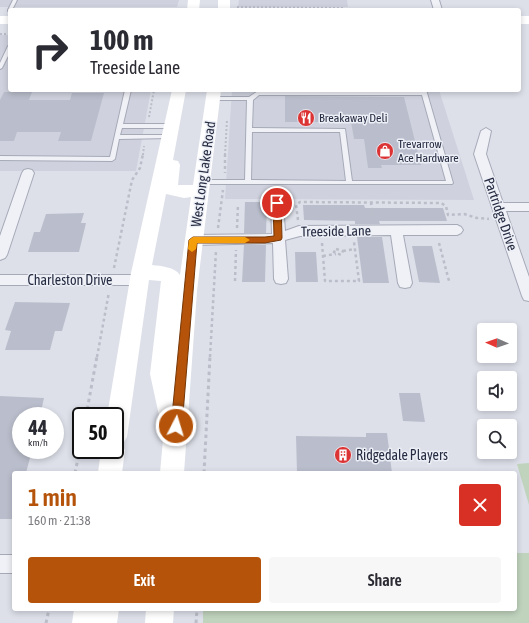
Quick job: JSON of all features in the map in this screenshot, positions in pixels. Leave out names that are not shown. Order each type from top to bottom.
[{"type":"main road","points":[[120,407],[140,277],[179,92]]},
{"type":"main road","points":[[186,92],[169,185],[171,190],[177,192],[201,186]]},
{"type":"main road","name":"West Long Lake Road","points":[[172,471],[193,240],[210,127],[211,93]]},
{"type":"main road","points":[[140,277],[158,272],[165,273],[171,277],[161,374],[175,442]]},
{"type":"main road","points":[[110,471],[112,459]]},
{"type":"main road","points":[[86,623],[88,611]]},
{"type":"main road","points":[[103,623],[105,611]]},
{"type":"main road","points":[[159,623],[160,611]]},
{"type":"street","name":"Partridge Drive","points":[[486,131],[480,154],[529,296]]},
{"type":"street","points":[[0,255],[28,173]]},
{"type":"street","points":[[277,203],[281,279]]},
{"type":"street","points":[[499,207],[529,207]]},
{"type":"street","points":[[396,230],[405,283]]},
{"type":"street","name":"Treeside Lane","points":[[193,240],[265,240],[278,238],[299,231],[457,230]]},
{"type":"street","name":"Charleston Drive","points":[[0,280],[140,277]]},
{"type":"street","points":[[0,564],[12,564]]},
{"type":"lane","points":[[0,68],[8,48]]},
{"type":"lane","points":[[0,158],[112,159],[128,92]]},
{"type":"lane","points":[[201,186],[248,181],[450,183],[423,92],[258,93],[250,99],[211,93]]},
{"type":"lane","points":[[248,181],[250,99]]},
{"type":"lane","points":[[120,126],[170,132]]},
{"type":"lane","points":[[249,130],[343,130],[349,182]]},
{"type":"lane","points":[[117,137],[170,132]]},
{"type":"path","points":[[148,122],[154,92]]},
{"type":"path","points":[[225,176],[224,168],[227,118]]},
{"type":"path","points":[[114,272],[132,180],[138,174],[141,166],[145,140]]},
{"type":"path","points":[[218,232],[224,186]]},
{"type":"path","points":[[298,225],[296,206],[300,202],[441,203],[446,206],[448,215],[464,214],[478,218],[493,219]]},
{"type":"path","points":[[371,202],[374,225]]},
{"type":"path","points":[[236,234],[238,204]]},
{"type":"path","points":[[438,238],[449,281]]},
{"type":"path","points":[[322,239],[325,281],[359,282],[353,239]]},
{"type":"path","points":[[204,471],[217,248]]},
{"type":"path","points":[[336,254],[334,250],[336,249],[343,251],[354,249]]},
{"type":"path","points":[[235,281],[236,250]]},
{"type":"path","points":[[323,256],[336,254],[341,255],[343,251]]},
{"type":"path","points":[[88,407],[110,289]]},
{"type":"path","points":[[75,471],[78,459]]},
{"type":"path","points":[[46,623],[49,611]]},
{"type":"path","points":[[196,623],[197,611]]},
{"type":"shaded area","points":[[0,0],[179,0],[177,7],[0,7]]},
{"type":"shaded area","points":[[239,0],[347,0],[348,7],[238,7]]},
{"type":"shaded area","points":[[0,35],[8,35],[8,92],[151,92],[136,171],[0,171]]},
{"type":"shaded area","points":[[232,92],[440,92],[474,200],[225,199]]},
{"type":"green space","points":[[529,463],[529,505],[517,464]]},
{"type":"green space","points":[[517,553],[529,553],[529,623],[203,623],[203,611],[517,611]]},
{"type":"building","points":[[4,92],[32,92],[29,100],[70,100],[72,93],[104,93],[91,141],[58,141],[61,132],[17,132],[14,141],[0,141],[0,100]]},
{"type":"building","points":[[285,96],[404,97],[421,165],[381,165],[382,168],[368,168],[364,139],[354,139],[351,122],[285,122]]},
{"type":"building","points":[[245,202],[267,202],[266,233],[244,233]]},
{"type":"building","points":[[303,205],[364,205],[365,208],[443,208],[447,221],[379,221],[380,224],[355,224],[355,221],[304,220]]},
{"type":"building","points":[[84,213],[81,223],[86,223],[79,252],[28,252],[34,232],[40,232],[46,214]]},
{"type":"building","points":[[357,237],[382,237],[389,283],[363,283]]},
{"type":"building","points":[[244,245],[266,245],[265,282],[242,282]]},
{"type":"building","points":[[412,246],[432,246],[440,283],[419,282]]},
{"type":"building","points":[[295,252],[316,252],[318,282],[296,282]]},
{"type":"building","points":[[15,302],[70,303],[62,331],[55,331],[50,350],[5,350],[11,331],[5,330]]},
{"type":"building","points":[[399,393],[420,393],[425,422],[403,421]]},
{"type":"building","points":[[0,396],[44,398],[42,407],[12,407],[12,459],[30,459],[27,471],[12,471],[12,519],[0,519]]},
{"type":"building","name":"Ridgedale Players","points":[[366,433],[387,433],[392,471],[297,471],[296,436],[366,437]]},
{"type":"slow traffic","points":[[192,249],[193,240],[245,240]]},
{"type":"place","name":"Breakaway Deli","points":[[306,118]]},
{"type":"place","name":"Trevarrow Ace Hardware","points":[[385,151]]},
{"type":"place","name":"Ridgedale Players","points":[[343,455]]},
{"type":"route","points":[[176,426],[184,346],[187,291],[193,240],[265,240],[278,238],[277,203]]}]
